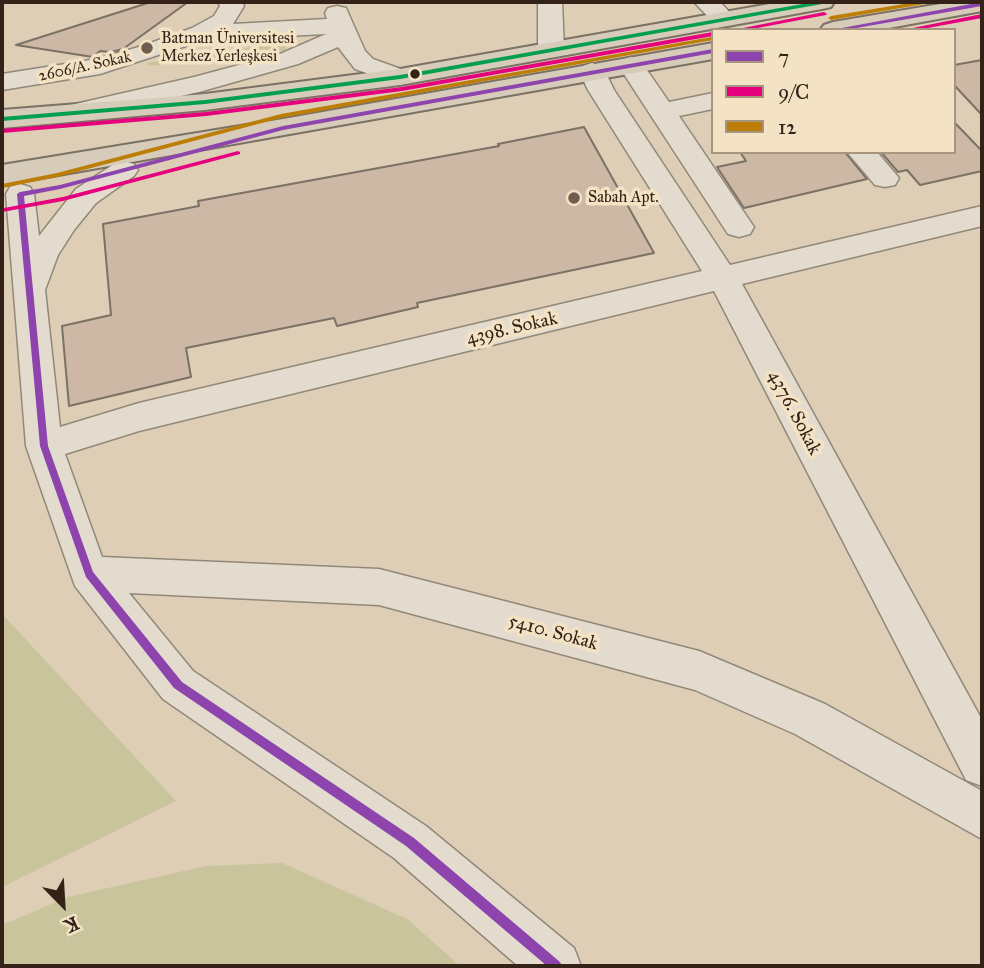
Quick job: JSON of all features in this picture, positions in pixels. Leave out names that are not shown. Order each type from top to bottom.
[{"type":"highway","points":[[2,119],[205,102],[400,77],[551,49],[715,10],[822,2]]},
{"type":"highway","points":[[844,28],[982,4]]},
{"type":"highway","points":[[8,189],[283,128],[711,51]]},
{"type":"highway","points":[[2,139],[205,102]]},
{"type":"highway","points":[[8,189],[124,170],[283,128]]},
{"type":"street","name":"2606/A. Sokak","points":[[2,82],[100,66],[201,33],[223,21],[232,6],[230,2]]},
{"type":"street","points":[[334,2],[343,31],[355,54],[364,64],[400,77]]},
{"type":"street","points":[[550,2],[551,49]]},
{"type":"street","points":[[201,33],[343,31]]},
{"type":"street","points":[[71,113],[199,84],[276,62],[343,31]]},
{"type":"street","points":[[631,65],[740,227]]},
{"type":"street","name":"4376. Sokak","points":[[592,71],[601,90],[723,279],[982,764]]},
{"type":"street","points":[[662,111],[711,101]]},
{"type":"street","points":[[863,154],[884,178]]},
{"type":"street","points":[[16,275],[43,254],[63,223],[86,196],[124,170]]},
{"type":"street","points":[[8,189],[16,275],[44,446],[89,574],[178,685],[410,842],[556,966]]},
{"type":"street","name":"4398. Sokak","points":[[44,446],[139,417],[982,216]]},
{"type":"street","name":"5410. Sokak","points":[[89,574],[379,587],[699,671],[810,719],[982,816]]},
{"type":"shaded area","points":[[264,39],[285,44],[286,50],[150,66],[146,63],[249,48]]},
{"type":"shaded area","points":[[2,614],[176,801],[2,887]]},
{"type":"shaded area","points":[[282,863],[407,919],[460,966],[2,966],[2,925],[68,897],[206,866]]},
{"type":"building","points":[[151,2],[188,2],[123,49],[100,51],[93,57],[16,45]]},
{"type":"building","points":[[982,60],[982,115],[956,87],[956,65]]},
{"type":"building","points":[[956,124],[982,151],[982,171],[920,185],[907,170],[898,172],[883,154],[956,154]]},
{"type":"building","points":[[584,127],[654,253],[417,303],[418,307],[337,326],[334,318],[186,348],[191,377],[69,406],[62,326],[111,315],[103,224],[199,206],[198,201],[499,146],[498,144]]},
{"type":"building","points":[[741,154],[847,154],[867,179],[744,208],[717,167],[746,161]]},
{"type":"transit line","points":[[2,119],[205,102],[400,77],[822,2]]},
{"type":"transit line","name":"12","points":[[831,18],[924,2]]},
{"type":"transit line","name":"7","points":[[845,28],[982,4]]},
{"type":"transit line","name":"9/C","points":[[747,28],[824,14]]},
{"type":"transit line","name":"9/C","points":[[917,28],[982,16]]},
{"type":"transit line","name":"9/C","points":[[3,131],[206,114],[402,89],[711,34]]},
{"type":"transit line","name":"12","points":[[2,186],[57,175],[281,116],[711,39]]},
{"type":"transit line","name":"7","points":[[556,966],[410,842],[178,685],[89,574],[44,446],[20,194],[60,187],[283,128],[711,51]]},
{"type":"transit line","name":"9/C","points":[[4,210],[63,199],[238,153]]},
{"type":"place","name":"Batman Üniversitesi Merkez Yerleşkesi","points":[[147,48]]},
{"type":"place","name":"Sabah Apt.","points":[[574,198]]}]
